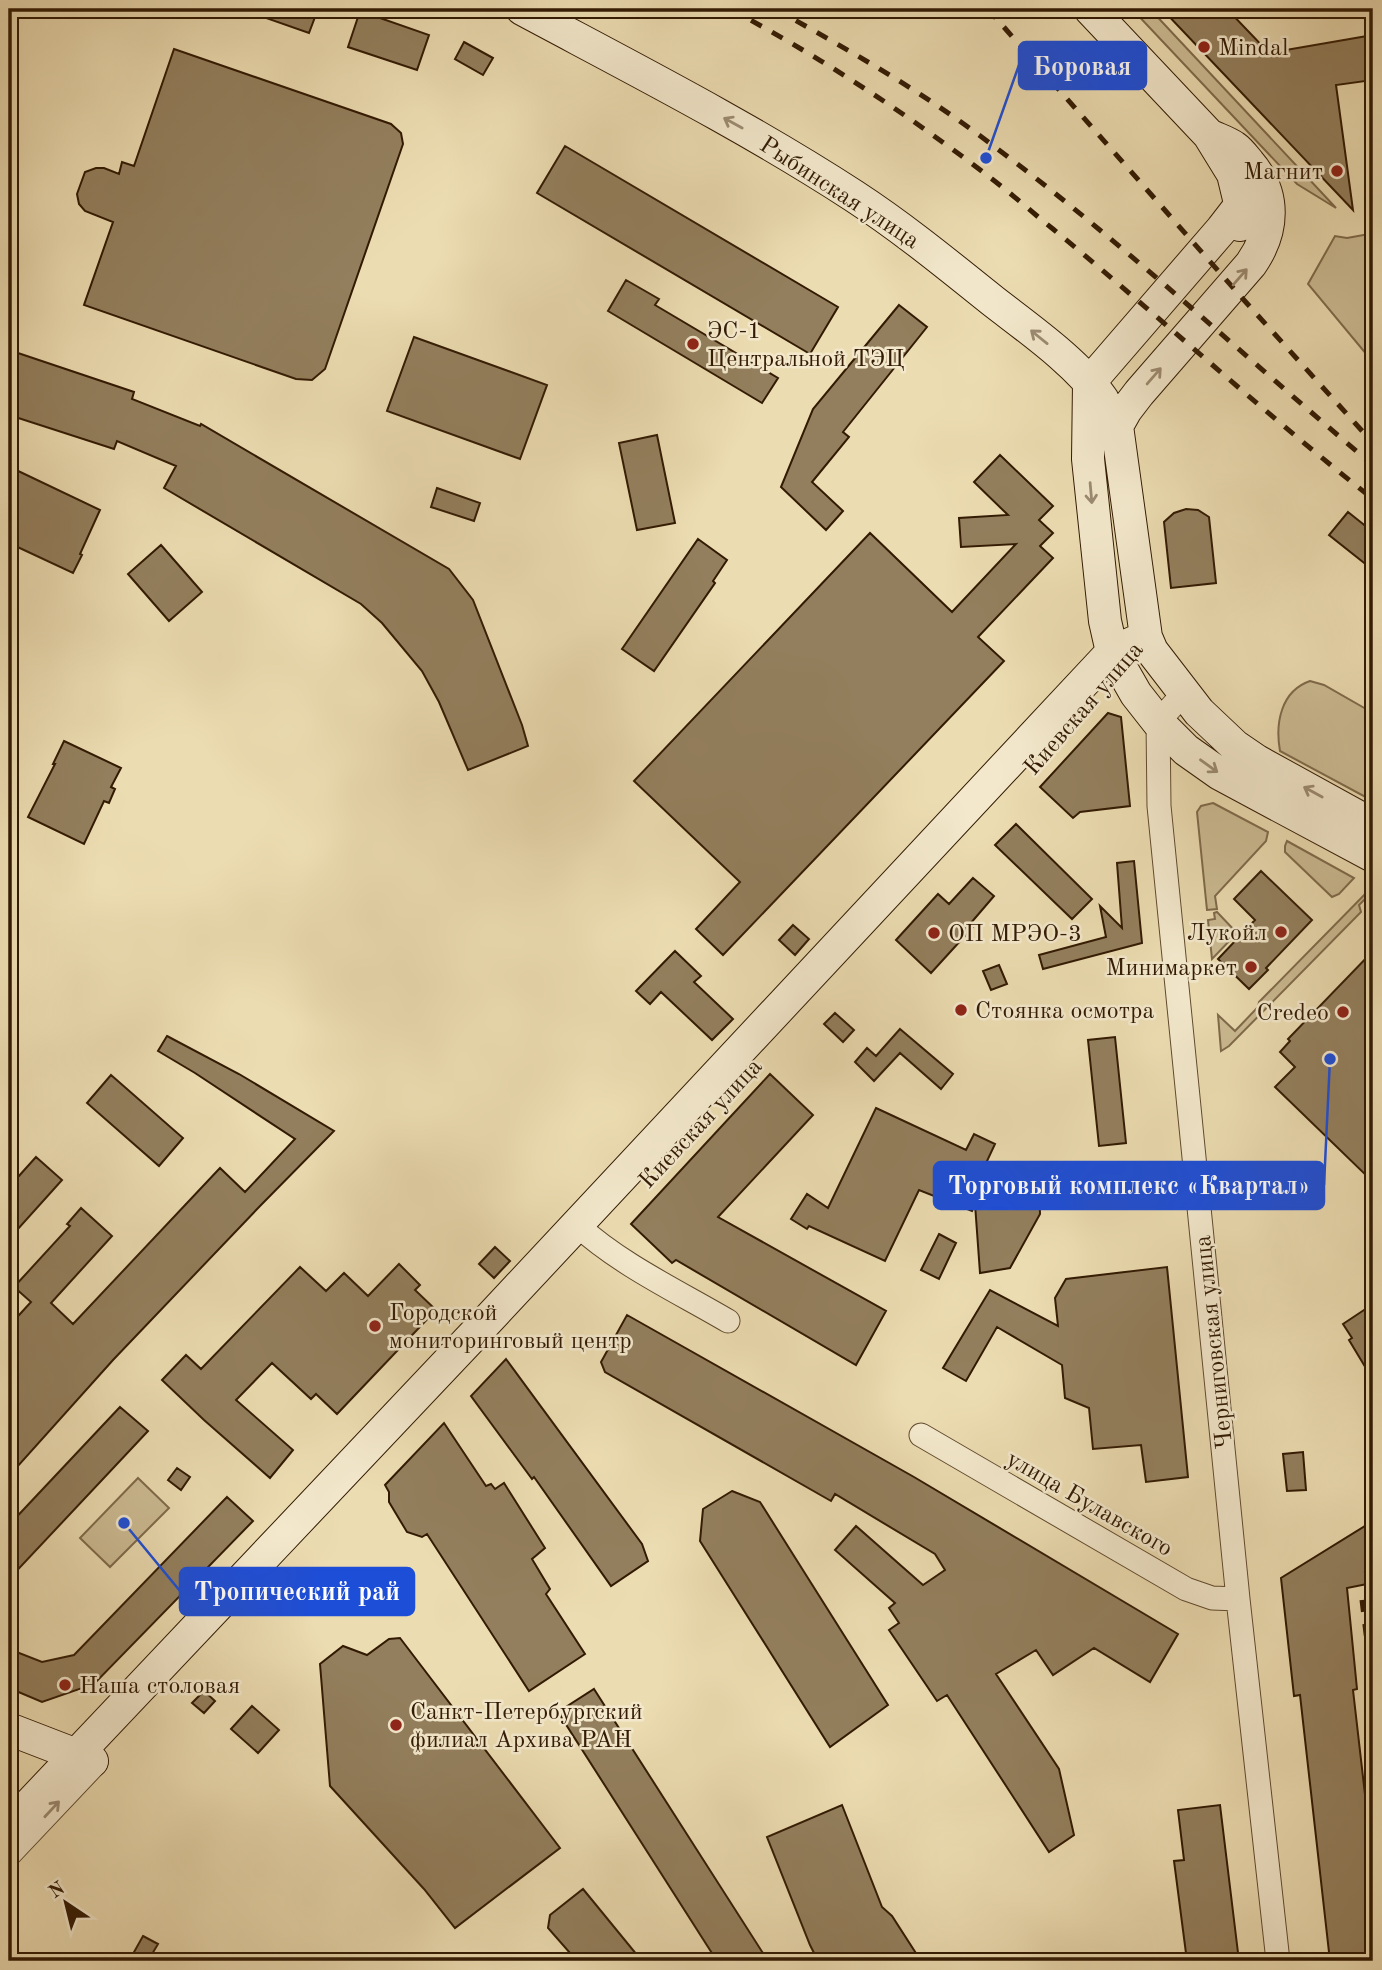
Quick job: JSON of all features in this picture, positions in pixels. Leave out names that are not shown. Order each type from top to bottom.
[{"type":"main road","name":"Рыбинская улица","points":[[522,9],[782,151],[900,228],[1052,348],[1099,408]]},
{"type":"main road","points":[[1090,9],[1209,135],[1233,174],[1240,226],[1236,243],[1099,408],[1088,459],[1105,621],[1117,661],[1136,694],[1158,722],[1186,750],[1220,774],[1373,856]]},
{"type":"main road","points":[[1178,314],[1251,264],[1265,240],[1269,223],[1266,195],[1255,170],[1236,148],[1209,135]]},
{"type":"main road","points":[[1099,408],[1146,637],[1152,651],[1214,728],[1251,757],[1373,825]]},
{"type":"main road","name":"Киевская улица","points":[[9,1826],[85,1759],[584,1232],[1117,661],[1146,637]]},
{"type":"main road","points":[[9,1730],[85,1759]]},
{"type":"street","points":[[1158,722],[1184,693]]},
{"type":"street","name":"Черниговская улица","points":[[1158,722],[1159,806],[1238,1599],[1278,1961]]},
{"type":"street","points":[[584,1232],[616,1255],[727,1321]]},
{"type":"street","name":"улица Булавского","points":[[921,1435],[1186,1589],[1212,1598],[1238,1599]]},
{"type":"street","name":"Киевская улица","points":[[9,1855],[85,1759]]},
{"type":"shaded area","points":[[1132,9],[1150,9],[1336,208],[1297,184]]},
{"type":"shaded area","points":[[1369,234],[1373,236],[1372,361],[1308,284],[1335,236],[1347,238]]},
{"type":"shaded area","points":[[1310,681],[1324,685],[1373,713],[1373,801],[1280,751],[1278,730],[1282,709],[1292,692]]},
{"type":"shaded area","points":[[1213,803],[1268,832],[1266,841],[1215,896],[1217,909],[1207,910],[1197,812],[1201,806]]},
{"type":"shaded area","points":[[1287,841],[1354,878],[1339,894],[1332,897],[1285,852]]},
{"type":"shaded area","points":[[1373,886],[1373,896],[1370,894],[1359,905],[1361,912],[1221,1051],[1218,1015],[1235,1031],[1258,1007],[1259,1002]]},
{"type":"shaded area","points":[[1217,912],[1237,933],[1212,959],[1208,920],[1215,919],[1214,913]]},
{"type":"shaded area","points":[[138,1478],[169,1508],[110,1567],[80,1538]]},
{"type":"building","points":[[318,9],[309,33],[246,11]]},
{"type":"building","points":[[1162,9],[1227,9],[1269,53],[1373,35],[1373,80],[1336,85],[1353,210]]},
{"type":"building","points":[[360,11],[429,35],[417,70],[348,47]]},
{"type":"building","points":[[464,42],[493,58],[483,75],[455,59]]},
{"type":"building","points":[[174,49],[391,124],[401,133],[403,144],[325,369],[312,380],[296,379],[84,305],[113,222],[85,211],[79,204],[77,194],[85,172],[104,168],[119,174],[122,162],[134,166]]},
{"type":"building","points":[[565,146],[838,307],[810,354],[537,193]]},
{"type":"building","name":"ЭС-1 Центральной ТЭЦ","points":[[626,280],[659,299],[655,305],[778,378],[762,403],[608,311]]},
{"type":"building","points":[[899,305],[927,327],[843,432],[849,437],[812,482],[843,511],[826,530],[781,487],[813,409]]},
{"type":"building","points":[[414,337],[547,385],[520,459],[387,411]]},
{"type":"building","points":[[9,350],[134,392],[132,399],[200,426],[201,424],[449,569],[473,600],[528,746],[468,770],[439,702],[422,671],[382,623],[361,604],[164,488],[176,466],[117,441],[114,449],[9,415]]},
{"type":"building","points":[[657,435],[675,523],[637,530],[619,443]]},
{"type":"building","points":[[1000,455],[1053,506],[1039,520],[1053,533],[1040,546],[1053,558],[978,637],[1004,661],[723,955],[696,929],[740,882],[634,781],[870,533],[952,612],[1016,544],[961,547],[959,518],[1008,515],[974,482]]},
{"type":"building","points":[[14,469],[100,510],[73,573],[9,543],[9,480]]},
{"type":"building","points":[[437,488],[480,503],[474,521],[431,507]]},
{"type":"building","points":[[1186,509],[1198,510],[1209,517],[1216,583],[1171,588],[1164,522],[1174,513]]},
{"type":"building","points":[[1348,512],[1373,532],[1373,570],[1329,535]]},
{"type":"building","points":[[698,539],[727,560],[713,581],[715,583],[654,671],[622,649]]},
{"type":"building","points":[[161,545],[202,592],[169,621],[128,574]]},
{"type":"building","points":[[1108,713],[1121,717],[1130,806],[1080,812],[1073,818],[1040,787]]},
{"type":"building","points":[[64,741],[121,768],[111,787],[115,789],[109,803],[104,801],[84,844],[28,817]]},
{"type":"building","points":[[1016,824],[1092,899],[1072,919],[995,845]]},
{"type":"building","points":[[1134,861],[1142,943],[1043,969],[1039,955],[1106,937],[1100,906],[1122,928],[1117,863]]},
{"type":"building","name":"Лукойл","points":[[1261,871],[1312,920],[1249,989],[1218,959],[1255,920],[1234,899]]},
{"type":"building","name":"ОП МРЭО-3","points":[[973,878],[994,896],[970,924],[973,927],[931,973],[896,940],[938,894],[949,904]]},
{"type":"building","points":[[793,925],[809,939],[795,955],[779,940]]},
{"type":"building","points":[[675,951],[701,976],[694,982],[733,1019],[712,1040],[661,992],[650,1004],[636,991]]},
{"type":"building","points":[[1373,951],[1373,1182],[1275,1087],[1295,1067],[1280,1052],[1290,1041],[1288,1039]]},
{"type":"building","points":[[999,965],[1007,984],[991,990],[983,971]]},
{"type":"building","points":[[835,1013],[854,1030],[843,1042],[824,1024]]},
{"type":"building","points":[[900,1029],[953,1074],[941,1089],[900,1053],[874,1081],[855,1062],[867,1048],[876,1056]]},
{"type":"building","points":[[167,1036],[239,1074],[334,1131],[113,1360],[9,1476],[9,1326],[31,1302],[14,1287],[70,1226],[67,1224],[81,1208],[112,1236],[51,1303],[73,1324],[220,1168],[245,1192],[295,1139],[158,1051]]},
{"type":"building","points":[[1115,1037],[1126,1143],[1099,1146],[1088,1040]]},
{"type":"building","points":[[770,1074],[813,1115],[718,1217],[886,1311],[856,1365],[676,1260],[672,1263],[631,1224]]},
{"type":"building","points":[[111,1075],[183,1138],[159,1166],[87,1103]]},
{"type":"building","points":[[876,1108],[966,1150],[974,1134],[995,1144],[973,1191],[1039,1185],[1040,1214],[1010,1268],[980,1273],[975,1204],[972,1211],[919,1190],[885,1261],[809,1226],[807,1229],[791,1219],[807,1194],[828,1208]]},
{"type":"building","points":[[36,1157],[62,1180],[9,1239],[9,1187]]},
{"type":"building","points":[[939,1234],[956,1243],[939,1279],[921,1270]]},
{"type":"building","points":[[495,1247],[510,1261],[494,1278],[479,1264]]},
{"type":"building","points":[[399,1264],[420,1285],[415,1290],[436,1310],[337,1414],[316,1394],[311,1399],[272,1363],[236,1400],[293,1450],[270,1478],[162,1380],[186,1355],[201,1369],[300,1267],[326,1291],[344,1273],[368,1296]]},
{"type":"building","points":[[1167,1267],[1188,1477],[1146,1482],[1141,1445],[1093,1449],[1089,1408],[1065,1398],[1062,1365],[997,1327],[966,1381],[943,1368],[990,1290],[1058,1326],[1055,1298],[1066,1279]]},
{"type":"building","points":[[1373,1304],[1373,1380],[1349,1340],[1352,1338],[1343,1324]]},
{"type":"building","points":[[627,1315],[914,1477],[1178,1634],[1150,1682],[1094,1648],[1053,1675],[1036,1650],[996,1674],[1059,1769],[1074,1835],[1049,1852],[947,1695],[937,1701],[889,1630],[899,1623],[889,1608],[895,1603],[835,1550],[856,1526],[923,1585],[945,1570],[935,1554],[835,1494],[831,1501],[605,1372],[601,1362]]},
{"type":"building","points":[[506,1359],[642,1544],[648,1561],[611,1586],[534,1477],[532,1479],[471,1396]]},
{"type":"building","points":[[120,1407],[148,1431],[9,1579],[9,1525]]},
{"type":"building","points":[[444,1423],[486,1486],[491,1484],[495,1489],[504,1483],[545,1548],[532,1559],[550,1589],[546,1594],[585,1654],[529,1691],[427,1534],[422,1537],[407,1532],[389,1502],[389,1492],[385,1485]]},
{"type":"building","points":[[1303,1452],[1306,1490],[1287,1491],[1283,1454]]},
{"type":"building","points":[[177,1468],[190,1477],[181,1490],[168,1480]]},
{"type":"building","points":[[732,1491],[760,1502],[888,1705],[830,1747],[700,1541],[703,1509]]},
{"type":"building","points":[[227,1497],[253,1521],[94,1684],[42,1702],[9,1688],[9,1649],[42,1662],[74,1655]]},
{"type":"building","points":[[1373,1521],[1373,1567],[1365,1572],[1372,1583],[1347,1588],[1357,1689],[1353,1690],[1373,1864],[1373,1961],[1330,1961],[1300,1695],[1294,1696],[1281,1578]]},
{"type":"building","name":"Санкт-Петербургский филиал Архива РАН","points":[[400,1638],[560,1848],[455,1928],[424,1889],[330,1786],[320,1664],[343,1646],[367,1655],[389,1639]]},
{"type":"building","points":[[594,1689],[768,1961],[717,1961],[558,1712]]},
{"type":"building","points":[[204,1691],[215,1701],[204,1713],[192,1703]]},
{"type":"building","points":[[252,1706],[279,1730],[258,1753],[231,1729]]},
{"type":"building","points":[[842,1805],[882,1907],[892,1916],[921,1961],[818,1961],[767,1837]]},
{"type":"building","points":[[1220,1805],[1239,1961],[1187,1961],[1174,1861],[1184,1860],[1178,1810]]},
{"type":"building","points":[[583,1889],[642,1961],[577,1961],[548,1928],[550,1915]]},
{"type":"building","points":[[143,1936],[158,1944],[148,1961],[129,1961]]},
{"type":"railway","points":[[730,9],[864,88],[992,179],[1373,499]]},
{"type":"railway","points":[[775,9],[916,92],[1015,162],[1119,246],[1373,465]]},
{"type":"railway","points":[[988,9],[1373,443]]},
{"type":"railway","points":[[1362,1600],[1373,1692]]},
{"type":"place","name":"Mindal","points":[[1204,47]]},
{"type":"place","name":"Боровая","points":[[986,158]]},
{"type":"place","name":"Магнит","points":[[1337,171]]},
{"type":"place","name":"ЭС-1 Центральной ТЭЦ","points":[[693,344]]},
{"type":"place","name":"Лукойл","points":[[1281,932]]},
{"type":"place","name":"ОП МРЭО-3","points":[[934,933]]},
{"type":"place","name":"Минимаркет","points":[[1251,967]]},
{"type":"place","name":"Стоянка осмотра","points":[[961,1010]]},
{"type":"place","name":"Credeo","points":[[1343,1012]]},
{"type":"place","name":"Торговый комплекс «Квартал»","points":[[1330,1059]]},
{"type":"place","name":"Городской мониторинговый центр","points":[[375,1326]]},
{"type":"place","name":"Тропический рай","points":[[124,1523]]},
{"type":"place","name":"Наша столовая","points":[[65,1685]]},
{"type":"place","name":"Санкт-Петербургский филиал Архива РАН","points":[[396,1725]]}]
